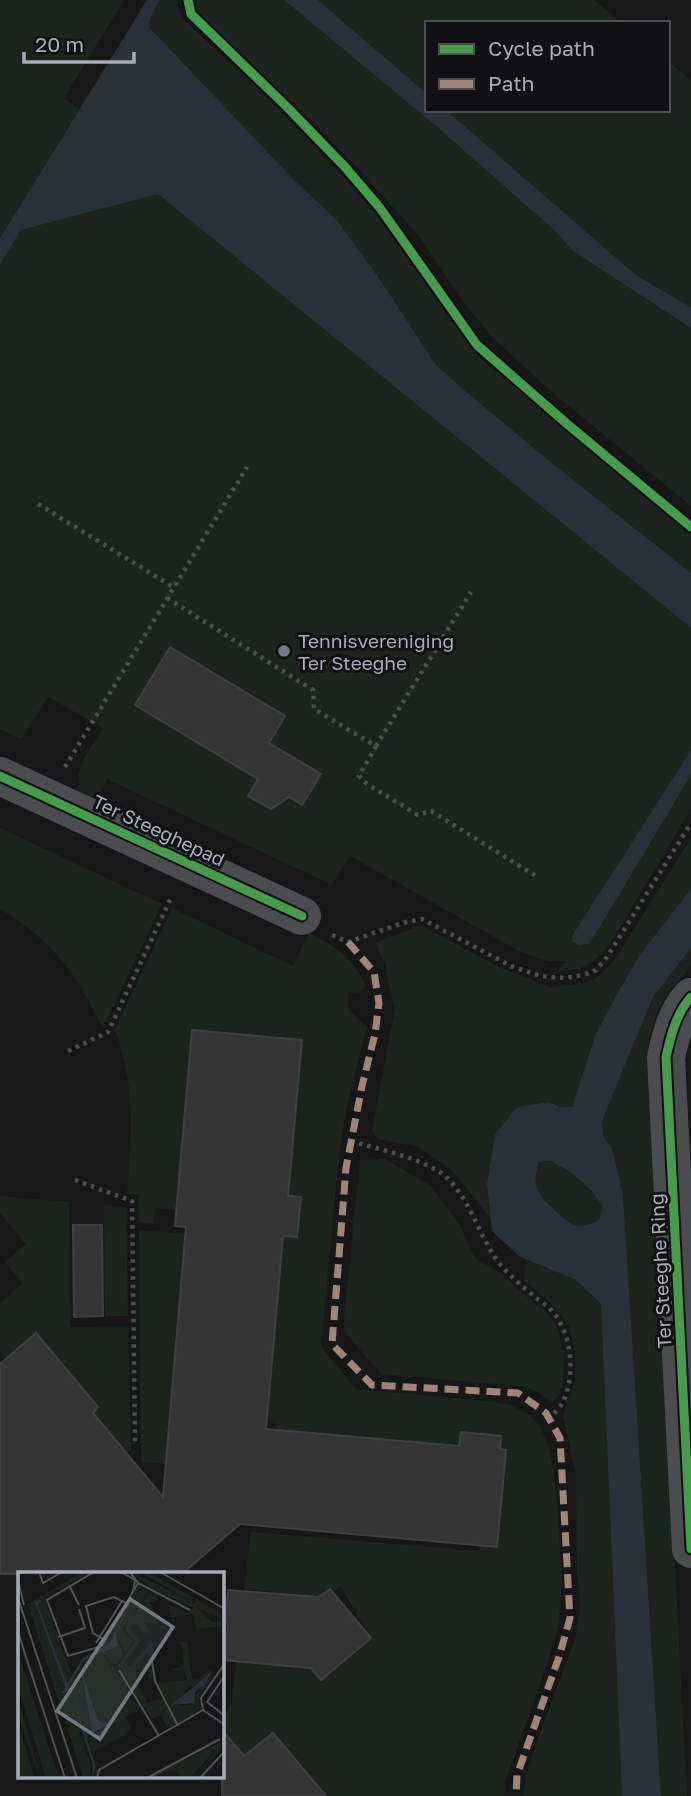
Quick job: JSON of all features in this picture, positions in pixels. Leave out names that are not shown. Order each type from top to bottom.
[{"type":"street","name":"Ter Steeghepad","points":[[0,776],[302,916]]},
{"type":"street","name":"Ter Steeghe Ring","points":[[691,997],[672,1030],[666,1056],[691,1549]]},
{"type":"path","points":[[47,798],[247,467]]},
{"type":"path","points":[[38,504],[173,587]]},
{"type":"path","points":[[471,592],[359,776],[367,784],[418,815],[431,811],[536,876]]},
{"type":"path","points":[[167,598],[313,690],[314,709],[376,746]]},
{"type":"path","points":[[302,916],[314,927],[348,942],[422,919],[520,970],[540,976],[565,978],[583,975],[596,970],[607,957],[691,823]]},
{"type":"path","points":[[68,1051],[108,1032],[188,863]]},
{"type":"path","points":[[351,1141],[424,1164],[445,1176],[460,1193],[497,1261],[517,1283],[552,1310],[564,1330],[570,1357],[569,1381],[563,1403],[550,1418]]},
{"type":"path","points":[[75,1180],[132,1201],[135,1442]]},
{"type":"shaded area","points":[[0,0],[124,0],[64,98],[79,109],[0,238]]},
{"type":"shaded area","points":[[147,0],[160,0],[150,18],[149,27],[296,182],[337,220],[436,365],[547,459],[691,573],[691,628],[158,194],[21,230],[0,265],[0,238]]},
{"type":"shaded area","points":[[160,0],[178,0],[182,18],[268,98],[341,174],[375,213],[479,357],[691,533],[691,573],[547,459],[436,365],[337,220],[296,182],[149,27],[150,18]]},
{"type":"shaded area","points":[[195,0],[284,0],[436,126],[554,230],[573,251],[691,328],[691,506],[554,394],[492,337],[462,300],[419,236],[313,122],[196,13]]},
{"type":"shaded area","points":[[284,0],[318,0],[425,92],[425,112],[448,112],[637,276],[691,307],[691,328],[573,251],[554,230],[436,126]]},
{"type":"shaded area","points":[[318,0],[594,0],[620,21],[425,21],[425,92]]},
{"type":"shaded area","points":[[670,63],[691,80],[691,307],[637,276],[448,112],[670,112]]},
{"type":"shaded area","name":"Tennisvereniging Ter Steeghe","points":[[158,194],[691,628],[691,750],[572,936],[573,942],[589,944],[691,775],[691,809],[610,944],[587,965],[574,970],[557,971],[566,961],[548,961],[519,951],[350,856],[332,885],[107,779],[95,804],[82,794],[78,778],[88,751],[103,728],[48,697],[21,739],[0,729],[0,265],[21,230]]},
{"type":"shaded area","points":[[691,750],[691,775],[604,920],[589,944],[579,945],[573,942],[572,936]]},
{"type":"shaded area","points":[[0,828],[162,904],[103,1028],[66,965],[31,930],[0,909]]},
{"type":"shaded area","points":[[691,838],[691,889],[641,953],[618,992],[595,1036],[572,1108],[549,1102],[517,1107],[495,1134],[487,1184],[491,1219],[453,1171],[418,1147],[378,1139],[372,1130],[395,1008],[386,966],[375,943],[418,926],[424,927],[501,968],[549,987],[581,984],[597,978],[614,961]]},
{"type":"shaded area","points":[[691,889],[691,948],[653,997],[602,1121],[603,1136],[612,1148],[623,1194],[661,1796],[622,1796],[601,1304],[576,1280],[520,1257],[492,1231],[487,1184],[495,1134],[517,1107],[549,1102],[560,1107],[572,1107],[595,1036],[641,953]],"holes":[[[550,1161],[573,1174],[598,1199],[603,1207],[599,1220],[583,1226],[573,1224],[539,1193],[536,1183],[538,1162]]]},
{"type":"shaded area","points":[[172,908],[293,966],[309,933],[342,954],[355,967],[366,985],[360,993],[348,992],[348,1009],[367,1027],[346,1111],[339,1154],[321,1347],[356,1389],[510,1405],[528,1414],[540,1426],[549,1447],[556,1487],[562,1582],[558,1628],[506,1779],[504,1796],[306,1796],[240,1763],[224,1739],[224,1712],[231,1706],[237,1657],[319,1667],[370,1636],[341,1587],[322,1597],[244,1589],[251,1532],[479,1551],[492,1451],[280,1431],[267,1416],[283,1236],[297,1237],[301,1197],[188,1211],[155,1208],[154,1224],[138,1222],[139,1195],[127,1194],[131,1111],[122,1051],[115,1029]]},
{"type":"shaded area","points":[[691,948],[691,964],[662,1003],[651,1030],[648,1050],[687,1796],[661,1796],[623,1194],[612,1148],[603,1136],[602,1121],[653,997]]},
{"type":"shaded area","points":[[385,1159],[431,1186],[459,1224],[475,1258],[502,1274],[546,1312],[556,1325],[564,1352],[563,1381],[560,1395],[552,1402],[536,1391],[520,1386],[381,1374],[343,1330],[360,1160]]},
{"type":"shaded area","points":[[550,1161],[573,1175],[592,1192],[603,1207],[599,1220],[583,1225],[573,1224],[543,1197],[536,1186],[538,1162]]},
{"type":"shaded area","points":[[0,1196],[69,1202],[70,1327],[128,1326],[131,1451],[126,1453],[91,1411],[98,1406],[36,1332],[6,1358],[0,1351],[0,1303],[23,1283],[5,1262],[26,1244],[0,1213]]},
{"type":"shaded area","points":[[104,1205],[126,1207],[128,1316],[105,1316]]},
{"type":"shaded area","points":[[139,1230],[186,1234],[166,1464],[141,1461]]},
{"type":"shaded area","points":[[526,1260],[576,1280],[601,1304],[622,1796],[523,1796],[535,1746],[576,1636],[580,1605],[576,1476],[563,1416],[575,1381],[575,1351],[569,1326],[553,1305],[524,1280]]},
{"type":"building","points":[[170,647],[285,716],[269,743],[321,774],[302,805],[289,797],[271,809],[248,796],[258,779],[135,705]]},
{"type":"building","points":[[192,1030],[302,1040],[288,1196],[301,1197],[297,1237],[283,1236],[266,1429],[459,1446],[461,1432],[501,1436],[500,1449],[506,1450],[497,1547],[240,1524],[184,1572],[0,1574],[0,1364],[36,1333],[98,1407],[93,1413],[163,1497],[186,1227],[175,1226]]},
{"type":"building","points":[[73,1225],[102,1225],[103,1316],[74,1317]]},
{"type":"building","points":[[330,1589],[371,1638],[321,1680],[311,1668],[224,1660],[228,1590],[318,1597]]},
{"type":"building","points":[[224,1732],[244,1756],[273,1733],[326,1796],[222,1796]]},
{"type":"marked path","points":[[348,942],[374,972],[379,1003],[375,1034],[346,1168],[332,1344],[372,1385],[518,1393],[546,1413],[560,1438],[570,1618],[517,1775],[516,1796]]},
{"type":"cycle path","points":[[188,0],[191,14],[287,107],[380,208],[477,345],[691,527]]},
{"type":"cycle path","points":[[0,776],[302,916]]},
{"type":"cycle path","points":[[691,997],[678,1018],[666,1057],[691,1549]]},
{"type":"place","name":"Tennisvereniging Ter Steeghe","points":[[284,651]]}]
